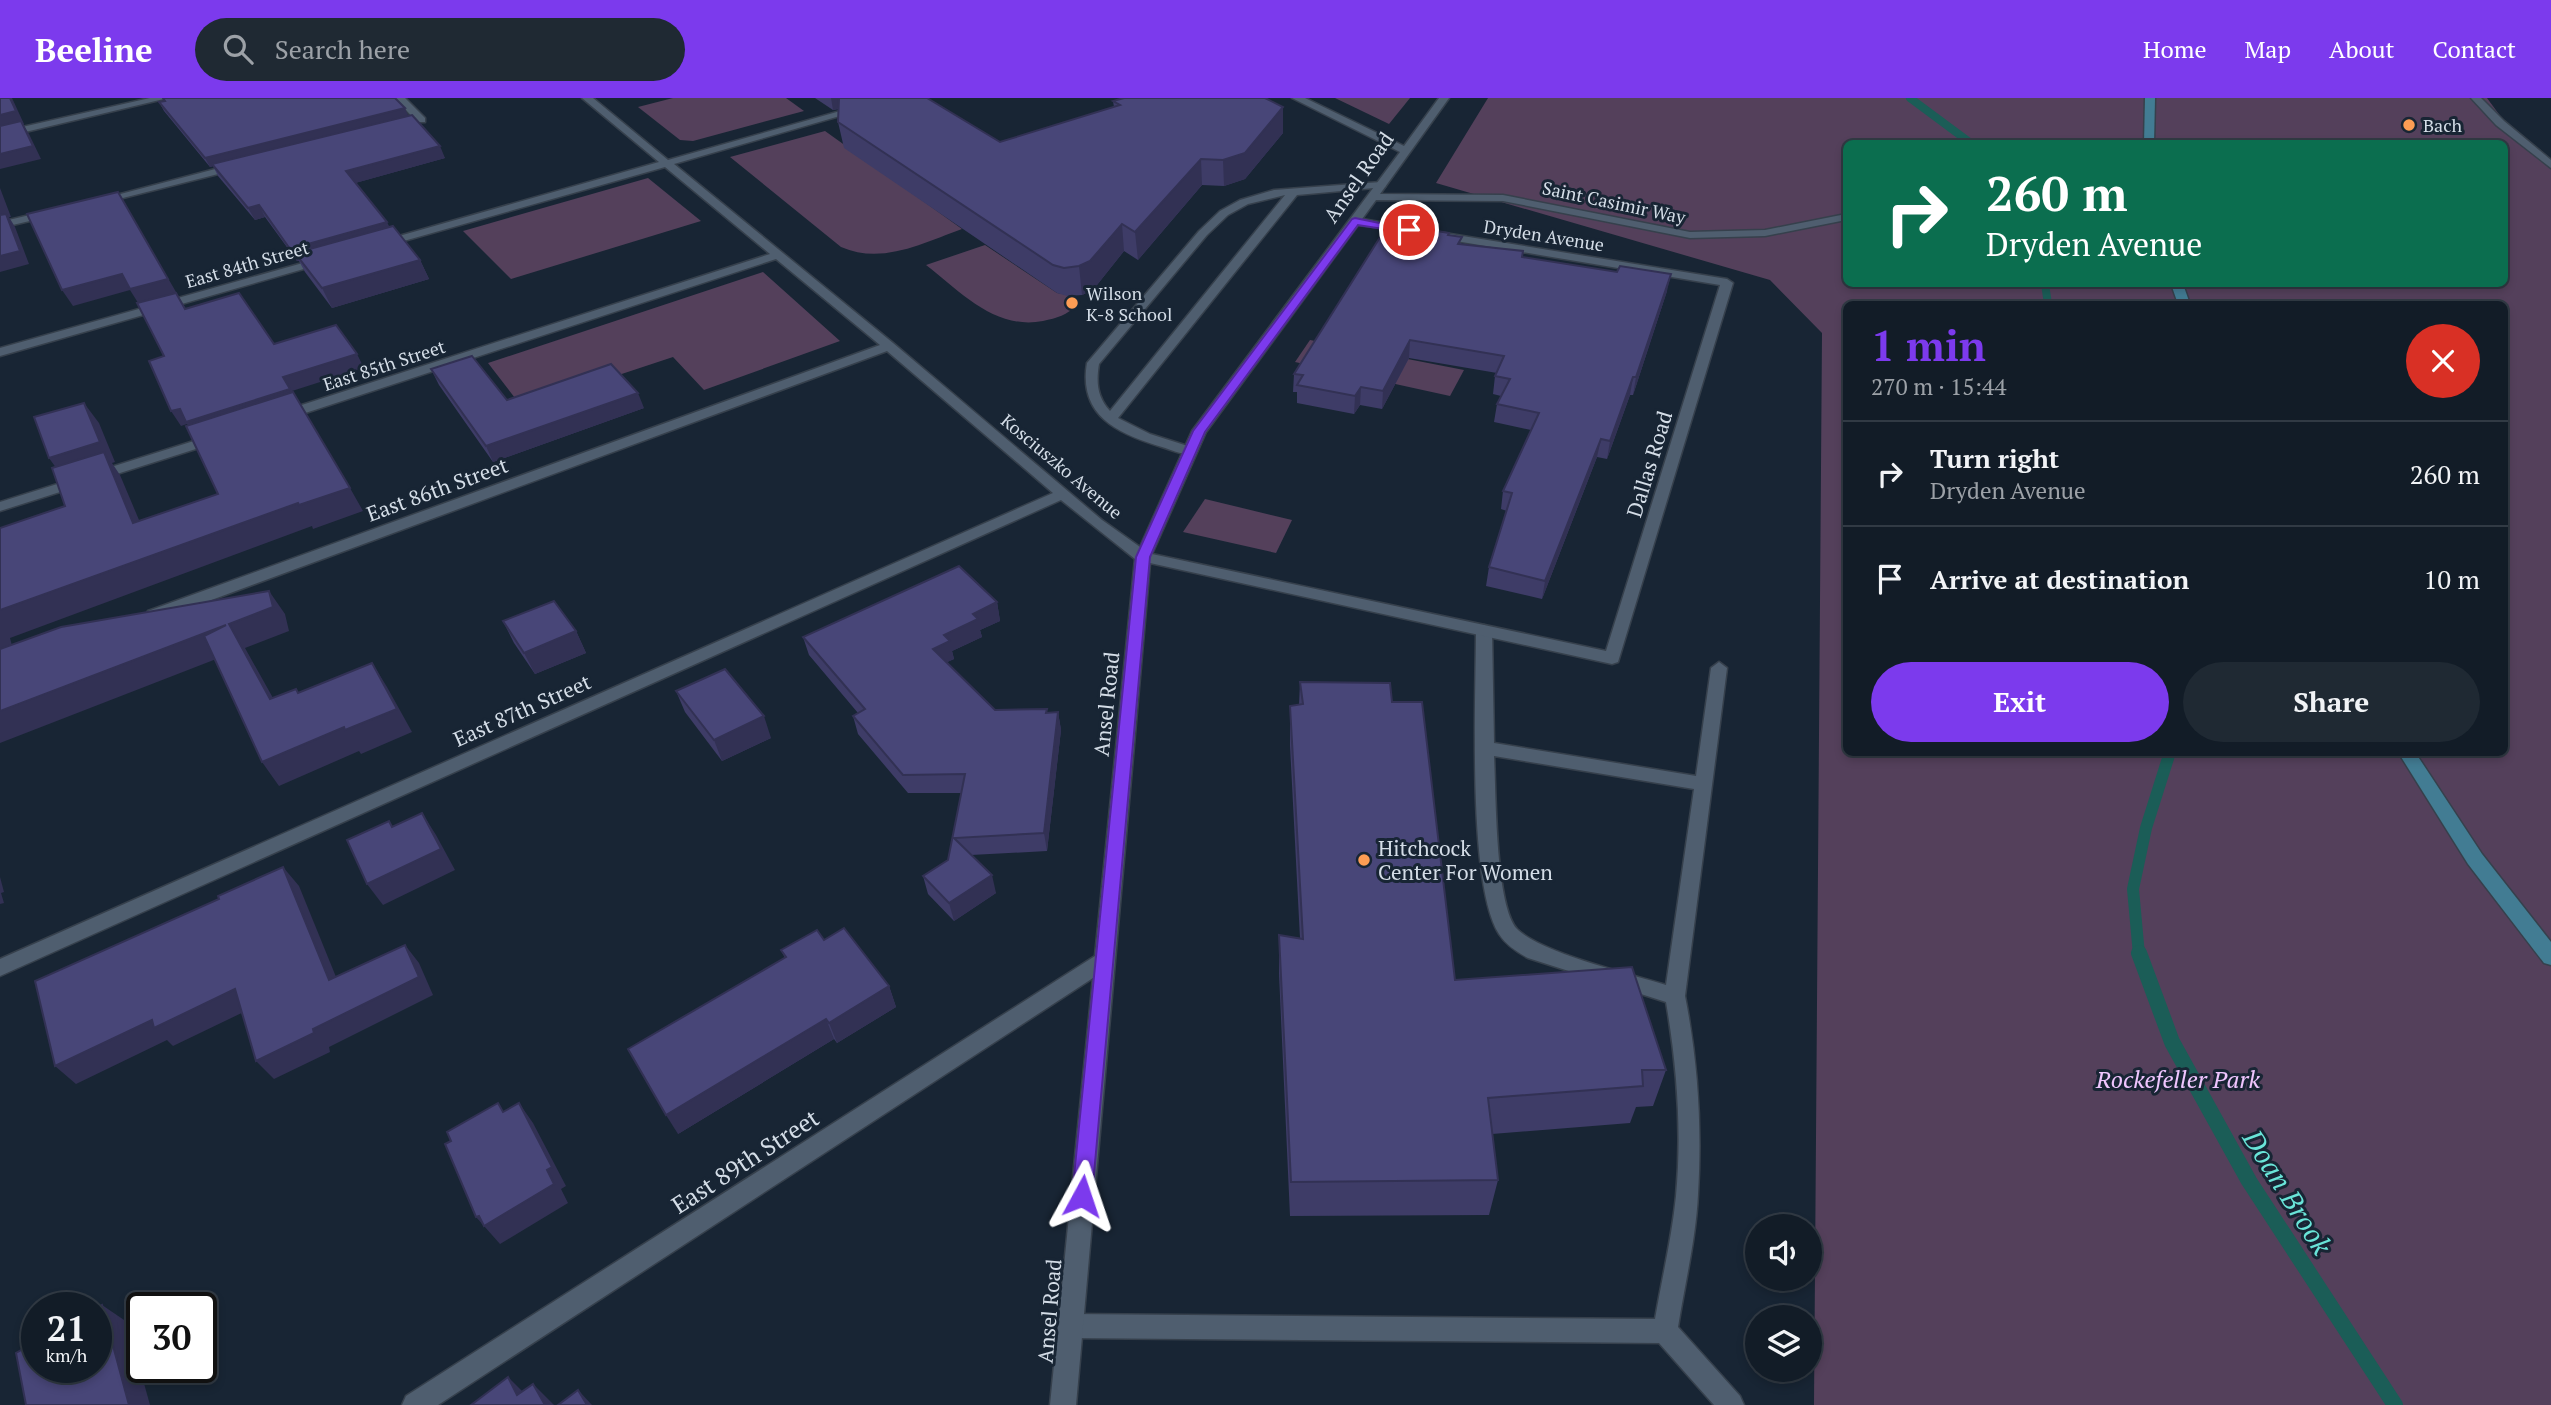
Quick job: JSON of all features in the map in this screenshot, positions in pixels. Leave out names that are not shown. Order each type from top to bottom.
[{"type":"main road","points":[[2149,140],[2150,98]]},
{"type":"main road","points":[[2409,756],[2475,859],[2551,957]]},
{"type":"street","points":[[0,135],[163,98]]},
{"type":"street","points":[[400,98],[421,120],[408,124]]},
{"type":"street","name":"Kosciuszko Avenue","points":[[587,98],[1143,557],[1612,658]]},
{"type":"street","points":[[363,249],[897,98]]},
{"type":"street","points":[[1297,98],[1405,149]]},
{"type":"street","name":"Ansel Road","points":[[1063,1405],[1143,557],[1199,431],[1444,98]]},
{"type":"street","points":[[2476,98],[2500,123],[2551,165]]},
{"type":"street","points":[[92,202],[250,163]]},
{"type":"street","points":[[1189,452],[1135,434],[1111,418],[1295,190]]},
{"type":"street","name":"Saint Casimir Way","points":[[1111,418],[1098,403],[1090,387],[1093,363],[1203,233],[1224,213],[1244,202],[1274,193],[1295,190],[1377,191],[1503,198],[1690,235],[1765,233],[1843,218]]},
{"type":"street","points":[[0,225],[66,209]]},
{"type":"street","name":"Dryden Avenue","points":[[1355,221],[1727,283]]},
{"type":"street","name":"East 85th Street","points":[[265,422],[778,255]]},
{"type":"street","name":"East 84th Street","points":[[0,352],[336,257]]},
{"type":"street","name":"Dallas Road","points":[[1612,658],[1727,283]]},
{"type":"street","name":"East 86th Street","points":[[144,619],[889,346]]},
{"type":"street","points":[[0,508],[225,435]]},
{"type":"street","name":"East 87th Street","points":[[0,968],[1064,493]]},
{"type":"street","points":[[1484,630],[1485,748],[1495,903],[1506,928],[1518,942],[1535,952],[1675,996]]},
{"type":"street","points":[[1665,1332],[1687,1196],[1689,1101],[1685,1050],[1675,996],[1719,668]]},
{"type":"street","points":[[1485,748],[1704,784]]},
{"type":"street","name":"East 89th Street","points":[[415,1405],[1104,961]]},
{"type":"street","points":[[1070,1326],[1665,1332],[1731,1405]]},
{"type":"green space","points":[[673,98],[786,98],[804,111],[693,141],[680,140],[638,107]]},
{"type":"green space","points":[[1335,98],[1410,98],[1389,124]]},
{"type":"green space","name":"Rockefeller Park","points":[[1488,98],[2487,98],[2515,136],[2551,163],[2551,1405],[1814,1405],[1814,1382],[1822,1382],[1822,1305],[1815,1305],[1815,1291],[1822,1291],[1822,1214],[1815,1214],[1822,333],[1770,280],[1436,183]]},
{"type":"green space","points":[[825,131],[962,229],[902,250],[872,254],[856,252],[841,247],[730,157]]},
{"type":"green space","points":[[648,178],[701,221],[511,279],[463,231]]},
{"type":"green space","points":[[985,245],[1057,293],[1073,296],[1077,305],[1062,316],[1043,321],[1010,320],[980,307],[926,265]]},
{"type":"green space","points":[[763,272],[840,341],[704,390],[673,357],[522,407],[488,363]]},
{"type":"green space","points":[[1310,340],[1464,370],[1450,396],[1295,362]]},
{"type":"green space","points":[[1205,499],[1292,520],[1276,553],[1183,532]]},
{"type":"building","points":[[0,98],[10,98],[16,111],[0,115]]},
{"type":"building","points":[[163,98],[395,98],[405,108],[205,158],[159,102],[165,101]]},
{"type":"building","points":[[839,98],[927,98],[1000,142],[1120,105],[1113,101],[1124,98],[1265,98],[1283,107],[1245,153],[1223,160],[1201,159],[1135,232],[1122,224],[1090,261],[1064,268],[1053,265],[838,122]]},
{"type":"building","points":[[412,115],[440,146],[346,171],[387,222],[290,249],[259,205],[248,208],[212,164]]},
{"type":"building","points":[[21,121],[33,146],[0,154],[0,126]]},
{"type":"building","points":[[118,192],[168,279],[130,289],[122,274],[62,290],[27,214]]},
{"type":"building","points":[[6,214],[20,251],[0,256],[0,215]]},
{"type":"building","points":[[1389,223],[1462,237],[1458,244],[1523,251],[1522,257],[1617,272],[1620,266],[1671,274],[1636,377],[1633,377],[1610,441],[1601,439],[1545,581],[1489,567],[1512,493],[1503,491],[1539,413],[1497,404],[1510,379],[1495,376],[1504,356],[1410,340],[1383,391],[1361,387],[1355,396],[1297,385],[1303,375],[1294,374]]},
{"type":"building","points":[[393,226],[420,260],[322,288],[295,253]]},
{"type":"building","points":[[176,293],[185,309],[239,293],[274,344],[336,325],[357,354],[283,377],[290,389],[186,422],[180,409],[171,411],[149,361],[164,356],[137,303]]},
{"type":"building","points":[[472,356],[507,400],[611,364],[638,393],[486,446],[431,369]]},
{"type":"building","points":[[293,392],[350,488],[299,505],[298,503],[0,610],[0,528],[65,506],[52,468],[104,452],[133,523],[218,494],[186,426]]},
{"type":"building","points":[[84,403],[100,442],[49,458],[34,417]]},
{"type":"building","points":[[959,566],[997,602],[973,614],[978,619],[944,635],[950,641],[933,649],[995,710],[1047,709],[1046,713],[1058,712],[1044,833],[954,838],[992,875],[949,903],[923,876],[948,860],[965,774],[903,775],[853,716],[865,709],[803,637]]},
{"type":"building","points":[[269,591],[273,607],[229,624],[270,699],[296,689],[298,693],[372,663],[397,709],[345,730],[344,727],[262,762],[204,636],[226,625],[0,711],[0,649],[61,627]]},
{"type":"building","points":[[554,601],[576,631],[524,653],[503,621]]},
{"type":"building","points":[[725,669],[764,716],[714,740],[676,691]]},
{"type":"building","name":"Hitchcock Center For Women","points":[[1300,682],[1390,683],[1392,702],[1422,702],[1455,980],[1632,967],[1666,1070],[1642,1070],[1643,1086],[1488,1098],[1498,1180],[1291,1182],[1279,935],[1303,939],[1290,706],[1303,704]]},
{"type":"building","points":[[422,813],[441,849],[367,884],[347,840],[389,821],[392,827]]},
{"type":"building","points":[[283,867],[329,980],[405,945],[419,977],[313,1029],[314,1033],[256,1061],[235,989],[154,1028],[152,1020],[55,1066],[35,981],[219,899],[218,896]]},
{"type":"building","points":[[844,928],[889,986],[829,1023],[826,1019],[666,1115],[628,1049],[786,957],[781,950],[817,930],[824,940]]},
{"type":"building","points":[[498,1103],[503,1112],[519,1103],[552,1167],[547,1170],[554,1184],[484,1226],[479,1216],[476,1217],[445,1144],[451,1141],[447,1132]]},
{"type":"building","points":[[112,1342],[129,1405],[26,1405],[22,1383],[112,1383]]},
{"type":"building","points":[[21,1350],[21,1379],[16,1353]]},
{"type":"building","points":[[508,1377],[517,1395],[533,1384],[545,1405],[471,1405]]},
{"type":"building","points":[[578,1390],[587,1405],[558,1405]]},
{"type":"waterway","name":"Doan Brook","points":[[1910,98],[1967,140]]},
{"type":"waterway","name":"Doan Brook","points":[[2045,287],[2048,301]]},
{"type":"waterway","name":"Doan Brook","points":[[2139,955],[2133,889],[2146,828],[2169,756]]},
{"type":"waterway","name":"Doan Brook","points":[[2139,953],[2172,1042],[2249,1181],[2395,1405]]},
{"type":"place","name":"Bach","points":[[2409,125]]},
{"type":"place","name":"Wilson K-8 School","points":[[1072,303]]},
{"type":"place","name":"Hitchcock Center For Women","points":[[1364,860]]},
{"type":"route","points":[[1082,1196],[1143,557],[1199,431],[1355,221],[1409,230]]}]
